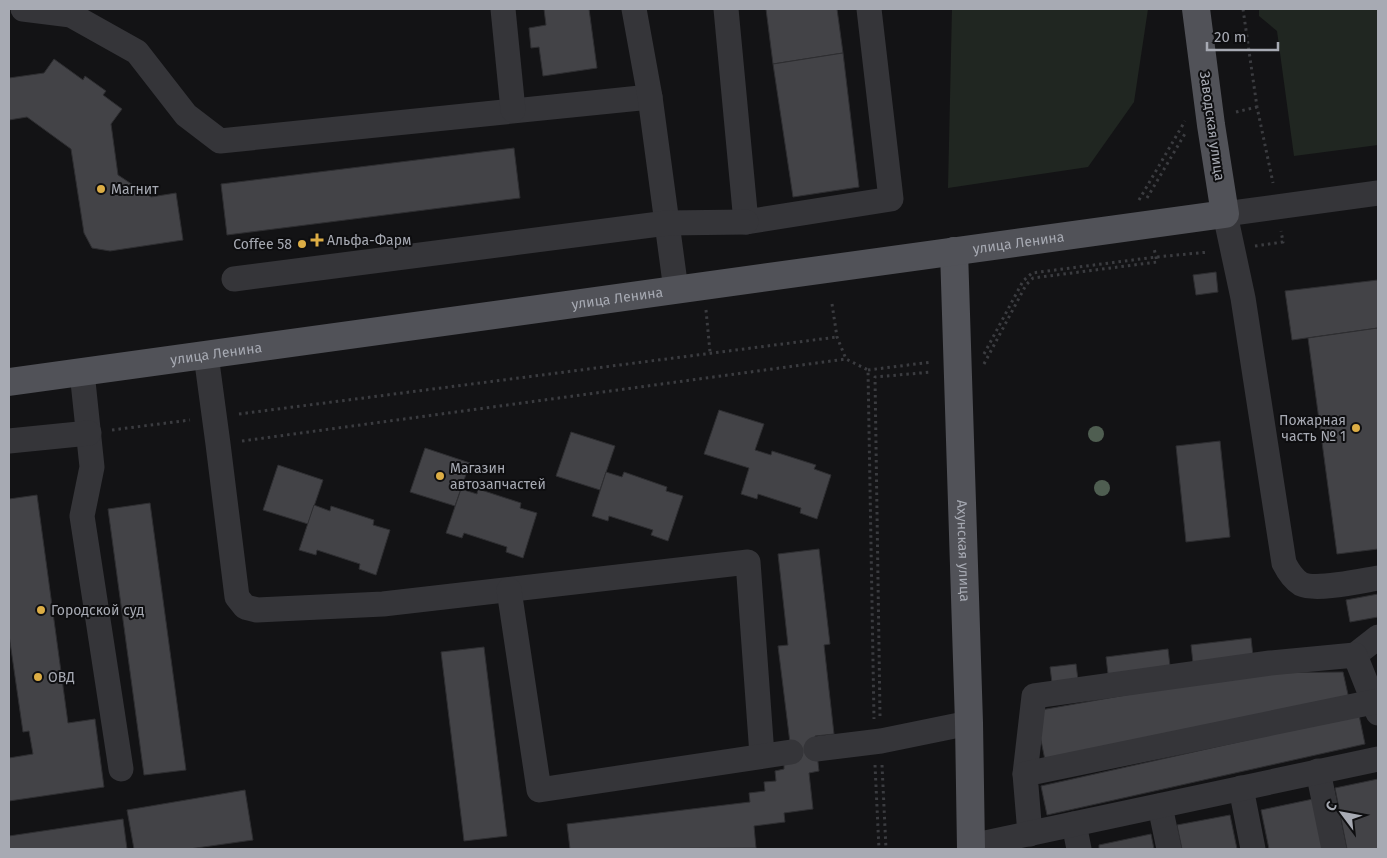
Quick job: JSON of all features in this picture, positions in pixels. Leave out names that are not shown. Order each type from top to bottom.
[{"type":"main road","name":"Заводская улица","points":[[1196,9],[1218,118],[1225,214]]},
{"type":"main road","name":"улица Ленина","points":[[9,382],[954,251],[1143,214],[1225,214]]},
{"type":"main road","name":"Ахунская улица","points":[[954,251],[969,723],[971,848]]},
{"type":"street","points":[[23,9],[71,15],[137,52],[186,115],[220,141],[650,97]]},
{"type":"street","points":[[503,9],[512,110]]},
{"type":"street","points":[[634,9],[650,97],[676,290]]},
{"type":"street","points":[[726,9],[746,222]]},
{"type":"street","points":[[234,279],[666,224],[746,222],[892,199],[869,9]]},
{"type":"street","points":[[1378,193],[1225,214],[1243,298],[1284,564],[1291,576],[1302,584],[1316,587],[1378,578]]},
{"type":"street","points":[[206,355],[237,597],[244,606],[257,610],[384,604],[748,562],[762,755]]},
{"type":"street","points":[[82,372],[92,467],[82,516],[121,769]]},
{"type":"street","points":[[9,441],[89,433]]},
{"type":"street","points":[[508,590],[539,790],[791,752]]},
{"type":"street","points":[[1030,834],[1025,774],[1034,696],[1270,663],[1354,655],[1378,637]]},
{"type":"street","points":[[1025,774],[1377,705],[1354,655]]},
{"type":"street","points":[[816,748],[877,742],[969,723]]},
{"type":"street","points":[[971,848],[1378,759]]},
{"type":"street","points":[[1318,772],[1334,849]]},
{"type":"street","points":[[1241,788],[1253,849]]},
{"type":"street","points":[[1160,806],[1169,849]]},
{"type":"street","points":[[1074,824],[1079,849]]},
{"type":"path","points":[[218,444],[846,359],[868,370],[957,364],[983,367],[1026,285],[1033,278],[1157,262],[1143,214],[1145,202],[1187,130],[1218,118],[1257,108]]},
{"type":"path","points":[[1143,214],[1184,122],[1218,118]]},
{"type":"path","points":[[832,304],[837,336],[846,359]]},
{"type":"path","points":[[89,433],[837,336]]},
{"type":"path","points":[[886,849],[877,742],[875,377],[957,364]]},
{"type":"path","points":[[868,370],[879,849]]},
{"type":"shaded area","points":[[952,9],[1148,9],[1134,102],[1088,167],[948,188]]},
{"type":"shaded area","points":[[1259,9],[1378,9],[1378,145],[1294,156],[1277,31],[1259,16]]},
{"type":"building","points":[[544,9],[589,9],[597,68],[543,76],[539,47],[531,48],[529,28],[546,25]]},
{"type":"building","points":[[766,9],[837,9],[843,53],[773,64]]},
{"type":"building","points":[[843,53],[859,187],[793,197],[773,64]]},
{"type":"building","points":[[54,59],[83,80],[85,76],[106,91],[103,95],[122,109],[111,124],[118,175],[151,197],[176,193],[183,240],[110,251],[92,248],[84,233],[71,149],[27,117],[9,120],[9,78],[44,73]]},
{"type":"building","points":[[514,148],[520,198],[227,235],[221,184]]},
{"type":"building","points":[[1216,272],[1218,292],[1196,295],[1193,275]]},
{"type":"building","points":[[1378,280],[1378,328],[1292,340],[1285,291]]},
{"type":"building","points":[[1378,328],[1378,549],[1337,554],[1308,338]]},
{"type":"building","points":[[719,410],[764,424],[755,450],[771,455],[772,451],[816,465],[814,469],[831,475],[817,519],[800,513],[801,508],[758,494],[757,499],[741,494],[749,468],[704,454]]},
{"type":"building","points":[[571,432],[615,446],[600,490],[556,476]]},
{"type":"building","points":[[1220,441],[1230,537],[1186,542],[1176,446]]},
{"type":"building","name":"Магазин автозапчастей","points":[[425,448],[470,463],[455,506],[410,492]]},
{"type":"building","points":[[278,465],[323,480],[308,524],[263,510]]},
{"type":"building","points":[[606,472],[622,477],[624,472],[667,487],[666,491],[683,496],[668,541],[651,535],[653,530],[609,516],[608,521],[592,516]]},
{"type":"building","points":[[461,489],[477,494],[478,489],[521,503],[520,508],[537,513],[523,558],[506,552],[507,547],[464,533],[462,538],[446,533]]},
{"type":"building","name":"ОВД","points":[[37,495],[68,723],[95,719],[104,787],[9,801],[9,758],[33,754],[29,731],[23,732],[9,635],[9,499]]},
{"type":"building","points":[[150,503],[186,770],[144,775],[108,509]]},
{"type":"building","points":[[314,505],[330,511],[331,506],[374,520],[373,525],[390,530],[376,575],[359,569],[360,564],[317,550],[316,555],[299,550]]},
{"type":"building","points":[[819,549],[830,644],[824,645],[834,734],[815,736],[819,771],[809,773],[813,809],[784,813],[785,822],[754,826],[756,848],[570,849],[567,824],[750,802],[749,793],[765,791],[764,782],[776,781],[775,771],[784,769],[784,760],[792,759],[778,646],[788,645],[778,554]]},
{"type":"building","points":[[1378,594],[1378,617],[1350,622],[1346,600]]},
{"type":"building","points":[[1251,638],[1253,656],[1193,663],[1191,645]]},
{"type":"building","points":[[484,647],[507,836],[464,841],[441,652]]},
{"type":"building","points":[[1168,649],[1170,666],[1108,674],[1106,657]]},
{"type":"building","points":[[1076,664],[1078,680],[1052,683],[1050,667]]},
{"type":"building","points":[[1343,672],[1349,699],[1045,760],[1035,711],[1251,673]]},
{"type":"building","points":[[1359,715],[1365,744],[1047,815],[1041,786]]},
{"type":"building","points":[[1378,779],[1378,849],[1347,849],[1335,788]]},
{"type":"building","points":[[245,790],[253,840],[189,849],[134,849],[127,810]]},
{"type":"building","points":[[1313,799],[1323,849],[1269,849],[1261,810]]},
{"type":"building","points":[[1230,815],[1237,849],[1182,849],[1177,825]]},
{"type":"building","points":[[123,819],[127,849],[9,849],[9,836]]},
{"type":"building","points":[[1151,834],[1154,849],[1099,849],[1099,845]]},
{"type":"place","name":"Магнит","points":[[101,189]]},
{"type":"place","name":"Альфа-Фарм","points":[[317,240]]},
{"type":"place","name":"Coffee 58","points":[[302,244]]},
{"type":"place","name":"Пожарная часть № 1","points":[[1356,428]]},
{"type":"place","name":"Магазин автозапчастей","points":[[440,476]]},
{"type":"place","name":"Городской суд","points":[[41,610]]},
{"type":"place","name":"ОВД","points":[[38,677]]}]
